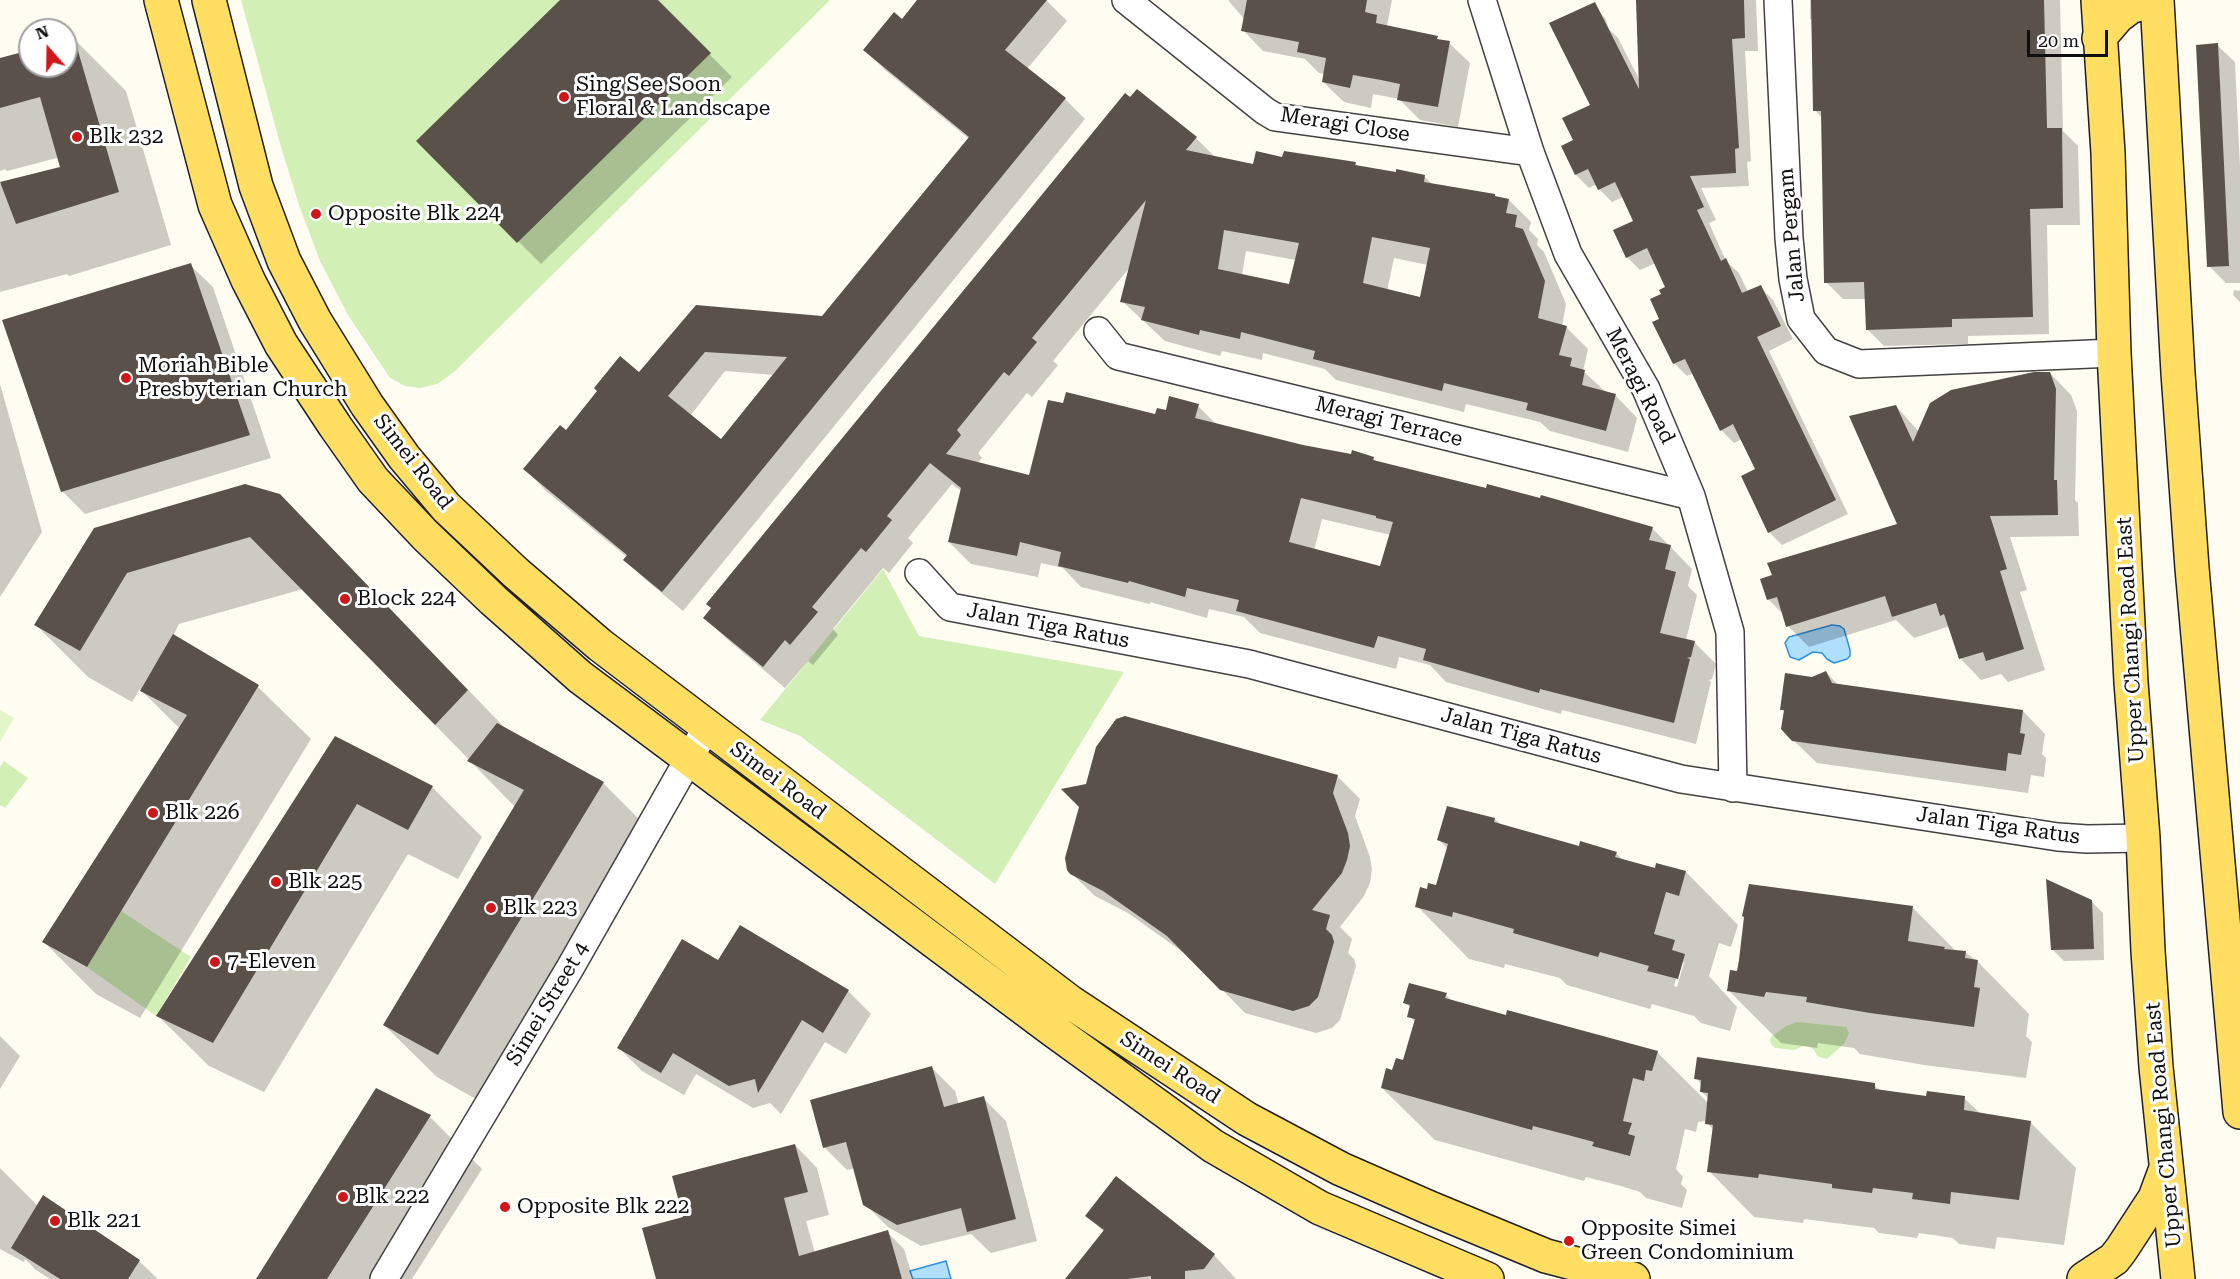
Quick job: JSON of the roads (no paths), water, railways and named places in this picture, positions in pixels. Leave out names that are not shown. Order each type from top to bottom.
[{"type":"main road","name":"Simei Road","points":[[161,0],[215,205],[228,239],[281,345],[373,480],[484,592],[580,677],[1053,1030],[1223,1153],[1320,1208],[1487,1279]]},
{"type":"main road","name":"Simei Road","points":[[209,0],[256,186],[285,261],[315,321],[367,405],[405,457],[446,507],[516,573],[600,645],[1070,1002],[1247,1119],[1341,1169],[1430,1208],[1546,1256],[1633,1279]]},
{"type":"main road","name":"Upper Changi Road East","points":[[2098,0],[2108,153],[2114,353],[2131,682],[2156,1056],[2178,1279]]},
{"type":"main road","points":[[2099,38],[2118,16],[2130,7],[2155,0],[2192,568],[2240,1112]]},
{"type":"main road","points":[[215,205],[220,190],[225,183],[234,178],[256,186]]},
{"type":"main road","points":[[2084,1279],[2115,1259],[2155,1198],[2166,1165]]},
{"type":"street","name":"Meragi Close","points":[[1126,0],[1275,117],[1530,152]]},
{"type":"street","name":"Meragi Road","points":[[1482,0],[1530,152],[1568,254],[1646,389],[1691,496],[1730,632],[1733,788]]},
{"type":"street","name":"Jalan Pergam","points":[[1778,0],[1793,279],[1800,319],[1826,351],[1859,364],[2114,353]]},
{"type":"street","name":"Meragi Terrace","points":[[1098,331],[1118,356],[1691,496]]},
{"type":"street","name":"Jalan Tiga Ratus","points":[[919,573],[950,607],[1249,664],[1681,779],[2058,837],[2143,838]]},
{"type":"street","name":"Simei Street 4","points":[[384,1279],[560,985],[707,727]]},
{"type":"water","points":[[1832,625],[1844,629],[1850,650],[1850,656],[1847,659],[1834,663],[1822,653],[1813,652],[1799,660],[1790,657],[1785,643],[1789,637]]},
{"type":"water","points":[[946,1261],[951,1279],[913,1279],[910,1271]]},
{"type":"place","name":"Sing See Soon Floral & Landscape","points":[[564,97]]},
{"type":"place","name":"Blk 232","points":[[77,137]]},
{"type":"place","name":"Opposite Blk 224","points":[[316,214]]},
{"type":"place","name":"Moriah Bible Presbyterian Church","points":[[126,378]]},
{"type":"place","name":"Block 224","points":[[345,599]]},
{"type":"place","name":"Blk 226","points":[[153,813]]},
{"type":"place","name":"Blk 225","points":[[276,882]]},
{"type":"place","name":"Blk 223","points":[[491,908]]},
{"type":"place","name":"7-Eleven","points":[[215,962]]},
{"type":"place","name":"Blk 222","points":[[343,1197]]},
{"type":"place","name":"Opposite Blk 222","points":[[505,1207]]},
{"type":"place","name":"Blk 221","points":[[55,1221]]},
{"type":"place","name":"Opposite Simei Green Condominium","points":[[1569,1241]]}]
